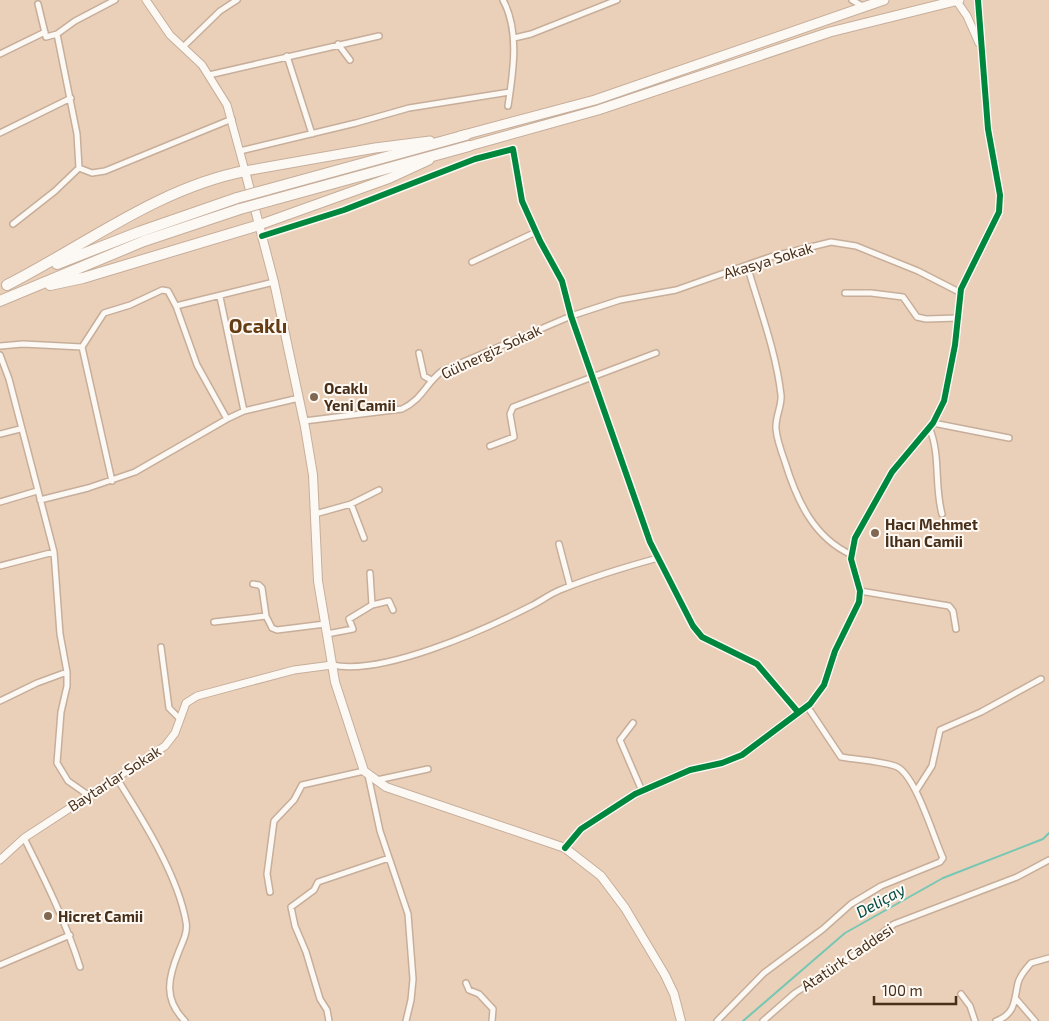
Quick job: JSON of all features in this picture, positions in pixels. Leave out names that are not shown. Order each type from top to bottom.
[{"type":"highway","points":[[0,301],[144,241],[240,209],[595,100],[884,0]]},
{"type":"highway","points":[[3,286],[138,232],[237,198],[468,140],[598,110],[830,32],[957,0]]},
{"type":"highway","points":[[3,286],[187,188],[222,176],[375,148],[468,140]]},
{"type":"highway","points":[[13,295],[83,278],[259,224],[390,178],[468,140]]},
{"type":"main road","points":[[245,172],[274,282],[304,421],[313,475],[318,580],[335,682],[366,773],[374,780],[402,793],[565,848],[601,876],[625,908],[662,968],[674,994],[681,1021]]},
{"type":"street","points":[[38,4],[46,37],[57,34],[75,21],[115,0]]},
{"type":"street","points":[[146,0],[170,35],[202,65],[227,105],[245,172]]},
{"type":"street","points":[[183,47],[220,11],[237,0]]},
{"type":"street","points":[[503,0],[508,9],[514,38],[508,106]]},
{"type":"street","points":[[514,38],[617,0]]},
{"type":"street","points":[[852,0],[865,7]]},
{"type":"street","points":[[957,0],[967,16],[981,48]]},
{"type":"street","points":[[565,848],[581,829],[642,791],[690,770],[722,763],[742,755],[807,706],[824,685],[835,650],[859,602],[860,591],[852,555],[855,538],[892,472],[931,425],[944,401],[955,345],[960,293],[999,212],[1000,195],[988,129],[978,0]]},
{"type":"street","points":[[0,54],[45,32]]},
{"type":"street","points":[[13,224],[56,191],[79,168],[77,134],[57,34]]},
{"type":"street","points":[[209,75],[338,44],[380,36]]},
{"type":"street","points":[[338,44],[350,60]]},
{"type":"street","points":[[286,56],[312,134]]},
{"type":"street","points":[[240,151],[409,108],[510,92]]},
{"type":"street","points":[[0,133],[71,98]]},
{"type":"street","points":[[79,168],[92,173],[105,171],[232,119]]},
{"type":"street","points":[[262,236],[344,210],[475,159],[513,149],[522,201],[562,281],[571,316],[650,542],[658,558],[693,626],[702,637],[757,664],[798,712]]},
{"type":"street","points":[[472,262],[536,232]]},
{"type":"street","name":"Akasya Sokak","points":[[571,316],[620,300],[676,290],[747,265],[831,242],[856,246],[918,271],[960,293]]},
{"type":"street","points":[[747,265],[769,342],[782,397],[776,427],[798,501],[821,534],[838,549],[852,555]]},
{"type":"street","points":[[176,306],[220,297],[274,282]]},
{"type":"street","points":[[112,481],[82,347],[104,313],[130,305],[162,290],[168,291],[176,306],[197,365],[227,418]]},
{"type":"street","points":[[845,293],[871,293],[903,297],[917,317],[926,319],[958,318]]},
{"type":"street","points":[[220,297],[244,411]]},
{"type":"street","name":"Gülnergiz Sokak","points":[[304,421],[402,409],[415,403],[431,380],[442,371],[571,316]]},
{"type":"street","points":[[0,346],[23,344],[82,347]]},
{"type":"street","points":[[490,446],[514,437],[510,414],[513,408],[656,352]]},
{"type":"street","points":[[419,353],[424,376],[431,380]]},
{"type":"street","points":[[0,355],[54,552],[60,634],[67,672],[67,686],[61,712],[58,763],[68,781],[88,795]]},
{"type":"street","points":[[40,500],[112,481],[135,472],[227,418],[244,411],[299,398]]},
{"type":"street","points":[[931,425],[1009,438]]},
{"type":"street","points":[[931,425],[936,444],[935,468],[942,514]]},
{"type":"street","points":[[0,434],[20,428]]},
{"type":"street","points":[[315,514],[351,504],[379,490]]},
{"type":"street","points":[[0,502],[37,491]]},
{"type":"street","points":[[351,504],[364,538]]},
{"type":"street","points":[[559,544],[570,586]]},
{"type":"street","points":[[0,566],[54,552]]},
{"type":"street","points":[[332,665],[341,667],[386,662],[461,638],[570,586],[658,558]]},
{"type":"street","points":[[370,573],[372,605]]},
{"type":"street","points":[[253,584],[259,585],[262,588],[266,616],[272,628],[277,630],[325,624]]},
{"type":"street","points":[[860,591],[949,606],[953,611],[956,629]]},
{"type":"street","points":[[327,634],[353,629],[349,619],[372,605],[389,601],[393,610]]},
{"type":"street","points":[[214,622],[266,616]]},
{"type":"street","points":[[161,647],[169,708],[180,718]]},
{"type":"street","name":"Baytarlar Sokak","points":[[0,860],[24,838],[165,746],[175,733],[186,703],[197,696],[294,670],[332,665]]},
{"type":"street","points":[[0,701],[36,683],[67,672]]},
{"type":"street","points":[[916,791],[932,766],[940,730],[981,712],[1041,679]]},
{"type":"street","points":[[717,1021],[764,973],[823,929],[851,904],[880,886],[940,862],[943,858],[916,791],[906,775],[897,767],[841,757],[807,706]]},
{"type":"street","points":[[633,723],[620,740],[642,791]]},
{"type":"street","points":[[374,780],[428,769]]},
{"type":"street","points":[[270,892],[267,874],[274,821],[294,800],[302,785],[366,773],[389,858],[408,914],[413,979],[406,1021]]},
{"type":"street","points":[[116,777],[141,817],[166,867],[184,915],[186,934],[177,955],[169,997],[173,1008],[185,1021]]},
{"type":"street","points":[[24,838],[70,935],[80,967]]},
{"type":"street","points":[[329,1021],[327,1010],[320,999],[306,952],[295,926],[291,908],[314,890],[318,882],[389,858]]},
{"type":"street","name":"Atatürk Caddesi","points":[[763,1021],[795,993],[854,956],[894,924],[1017,877],[1049,860]]},
{"type":"street","points":[[1042,863],[1049,868]]},
{"type":"street","points":[[0,965],[70,935]]},
{"type":"street","points":[[996,1021],[1012,1009],[1016,999],[1018,982],[1031,963],[1049,958]]},
{"type":"street","points":[[466,984],[469,990],[479,994],[493,1008],[492,1021]]},
{"type":"street","points":[[961,994],[970,1006],[975,1021]]},
{"type":"street","points":[[1016,999],[1035,1021]]},
{"type":"waterway","name":"Deliçay","points":[[743,1021],[845,933],[943,878],[1043,839],[1049,833]]},
{"type":"cycle path","points":[[565,848],[581,829],[635,794],[690,770],[722,763],[742,755],[810,704],[824,685],[835,651],[859,602],[860,591],[851,559],[855,538],[892,472],[933,423],[944,401],[955,345],[961,289],[999,212],[1000,195],[988,129],[978,0]]},
{"type":"cycle path","points":[[262,236],[344,210],[475,159],[513,149],[522,201],[540,241],[562,281],[571,316],[650,542],[693,626],[702,637],[757,664],[798,712]]},
{"type":"place","name":"Ocaklı Yeni Camii","points":[[314,397]]},
{"type":"place","name":"Hacı Mehmet İlhan Camii","points":[[875,533]]},
{"type":"place","name":"Hicret Camii","points":[[48,916]]},
{"type":"district","name":"Ocaklı","points":[[258,325]]}]
